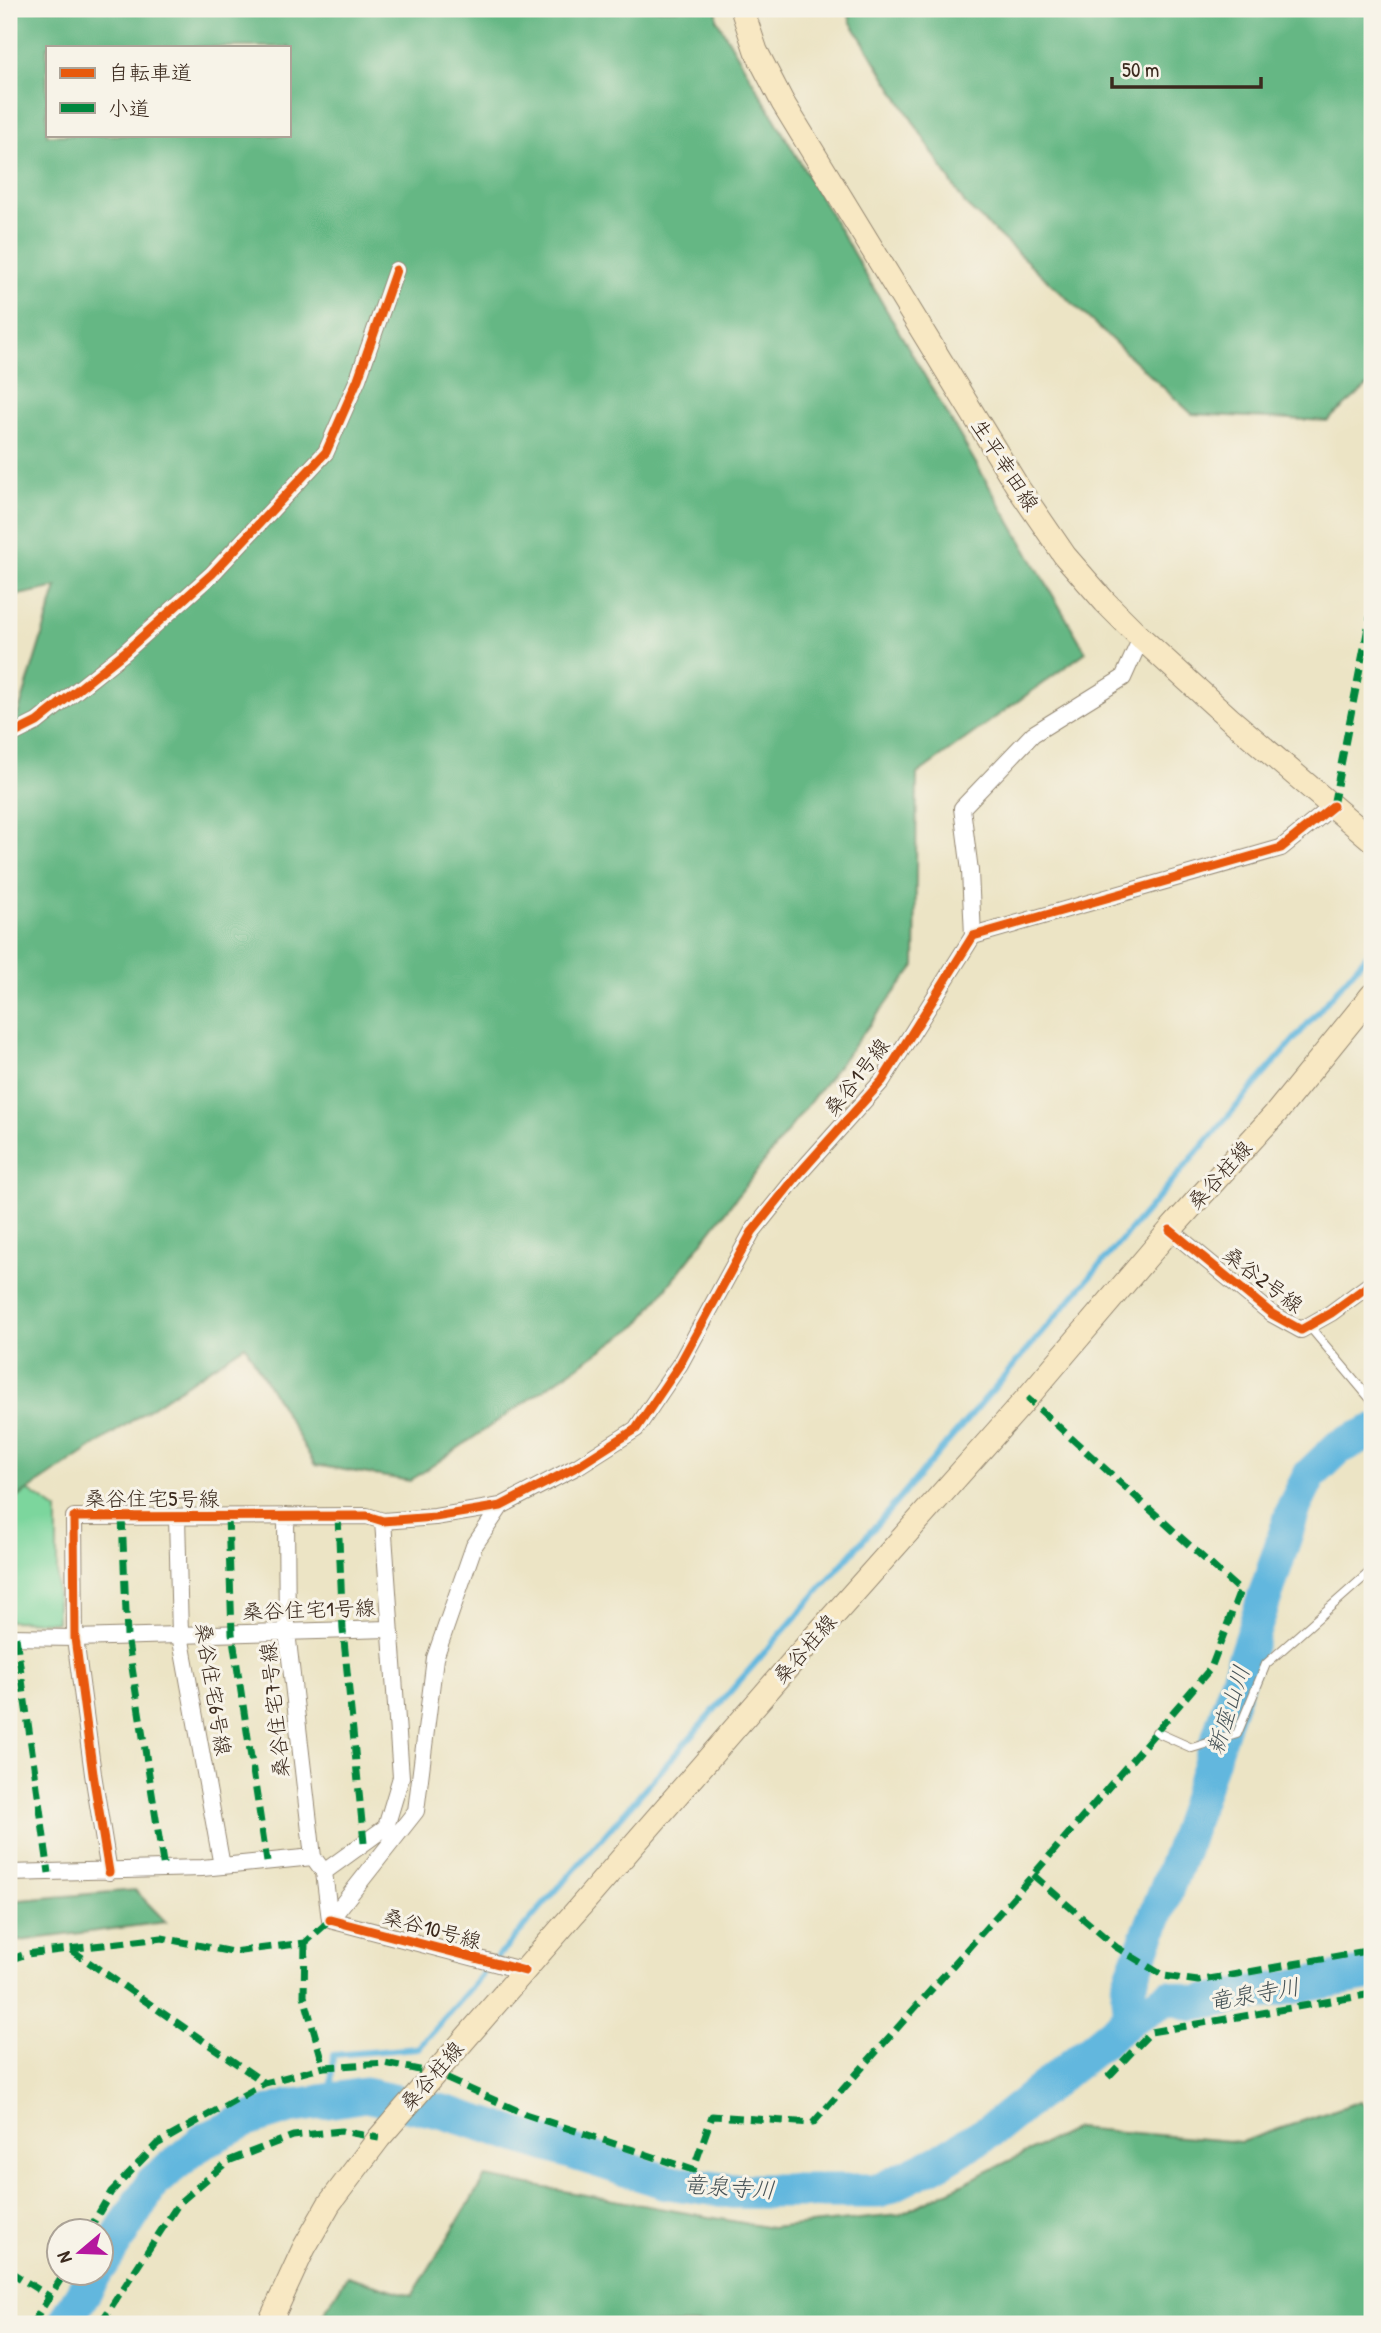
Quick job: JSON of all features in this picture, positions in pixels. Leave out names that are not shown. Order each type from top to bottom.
[{"type":"main road","name":"生平幸田線","points":[[742,9],[756,51],[783,103],[1019,489],[1065,556],[1105,603],[1141,638],[1230,719],[1372,840]]},
{"type":"main road","name":"桑谷柱線","points":[[269,2324],[304,2248],[329,2204],[379,2138],[802,1651],[1027,1398],[1170,1230],[1277,1112],[1372,995]]},
{"type":"street","points":[[9,736],[37,722],[125,652],[193,592],[326,452],[358,379],[396,271]]},
{"type":"street","points":[[1141,638],[1123,678],[1032,734],[962,808],[970,871],[973,936],[1281,848],[1333,806]]},
{"type":"street","name":"桑谷1号線","points":[[501,1506],[578,1466],[636,1429],[680,1364],[752,1231],[882,1081],[973,936]]},
{"type":"street","name":"桑谷2号線","points":[[1170,1230],[1272,1314],[1301,1330],[1331,1313],[1372,1283]]},
{"type":"street","points":[[330,1920],[416,1811],[435,1658],[474,1546],[501,1506]]},
{"type":"street","name":"桑谷住宅5号線","points":[[109,1872],[75,1638],[74,1517],[368,1516],[383,1521],[435,1517],[501,1506]]},
{"type":"street","name":"桑谷住宅7号線","points":[[286,1516],[287,1632],[313,1857]]},
{"type":"street","name":"桑谷住宅6号線","points":[[177,1517],[180,1635],[222,1866]]},
{"type":"street","points":[[383,1521],[389,1629]]},
{"type":"street","name":"桑谷住宅1号線","points":[[9,1637],[75,1638],[389,1629],[401,1777],[386,1827],[324,1872]]},
{"type":"street","points":[[9,1873],[109,1872],[222,1866],[313,1857],[324,1872],[330,1920]]},
{"type":"street","name":"桑谷10号線","points":[[330,1920],[525,1971]]},
{"type":"lane","points":[[1309,1325],[1372,1401]]},
{"type":"lane","points":[[1156,1732],[1192,1748],[1237,1734],[1266,1664],[1372,1570]]},
{"type":"green space","points":[[9,9],[717,9],[717,20],[1086,652],[917,774],[915,966],[638,1325],[410,1481],[315,1465],[245,1345],[9,1503],[9,744],[57,587],[9,597]]},
{"type":"green space","points":[[849,9],[1372,9],[1372,382],[1327,421],[1192,414],[965,204],[850,21]]},
{"type":"green space","points":[[28,1490],[57,1510],[57,1622],[9,1621],[9,1505]]},
{"type":"green space","points":[[135,1890],[166,1922],[19,1941],[9,1945],[9,1901]]},
{"type":"green space","points":[[1361,2101],[1372,2112],[1372,2324],[317,2324],[347,2276],[412,2296],[485,2177],[771,2228],[899,2215],[1076,2128],[1241,2142]]},
{"type":"waterway","points":[[330,2101],[333,2055],[418,2048],[892,1507],[1372,949]]},
{"type":"waterway","name":"新座山川","points":[[1131,2018],[1128,1987],[1182,1849],[1295,1505],[1310,1475],[1339,1447],[1372,1432]]},
{"type":"waterway","name":"竜泉寺川","points":[[116,2241],[153,2182],[203,2141],[247,2120],[289,2107],[365,2095],[444,2112],[667,2182],[732,2191],[879,2191],[942,2160],[997,2126],[1131,2018],[1169,1997],[1194,2004],[1372,1973]]},
{"type":"waterway","name":"竜泉寺川","points":[[64,2324],[86,2288]]},
{"type":"marked path","points":[[1333,806],[1372,607]]},
{"type":"marked path","points":[[305,1943],[304,1996],[324,2067],[385,2063],[434,2073],[525,2114],[693,2170],[712,2116],[813,2123],[1033,1875],[1211,1668],[1240,1591],[1027,1398]]},
{"type":"marked path","points":[[338,1516],[343,1630],[364,1843]]},
{"type":"marked path","points":[[122,1517],[127,1636],[164,1869]]},
{"type":"marked path","points":[[228,1517],[232,1633],[267,1862]]},
{"type":"marked path","points":[[16,1637],[49,1873]]},
{"type":"marked path","points":[[1033,1875],[1116,1947],[1164,1976],[1198,1981],[1372,1950]]},
{"type":"marked path","points":[[9,1960],[26,1954],[162,1938],[232,1952],[305,1943],[330,1920]]},
{"type":"marked path","points":[[71,1950],[265,2083]]},
{"type":"marked path","points":[[1108,2077],[1151,2032],[1372,1994]]},
{"type":"marked path","points":[[96,2218],[111,2192],[157,2144],[265,2083],[324,2067]]},
{"type":"marked path","points":[[100,2324],[179,2203],[228,2161],[293,2136],[341,2131],[379,2138]]},
{"type":"marked path","points":[[9,2271],[50,2297]]},
{"type":"marked path","points":[[32,2324],[55,2288]]},
{"type":"cycle path","points":[[9,736],[37,722],[125,652],[212,574],[326,452],[358,379],[396,270]]},
{"type":"cycle path","points":[[109,1872],[75,1638],[74,1517],[367,1516],[383,1521],[435,1517],[501,1506],[578,1466],[636,1429],[680,1364],[752,1232],[797,1176],[882,1081],[973,936],[1281,848],[1333,806]]},
{"type":"cycle path","points":[[1170,1230],[1272,1314],[1301,1330],[1331,1313],[1372,1283]]},
{"type":"cycle path","points":[[330,1920],[525,1971]]}]
